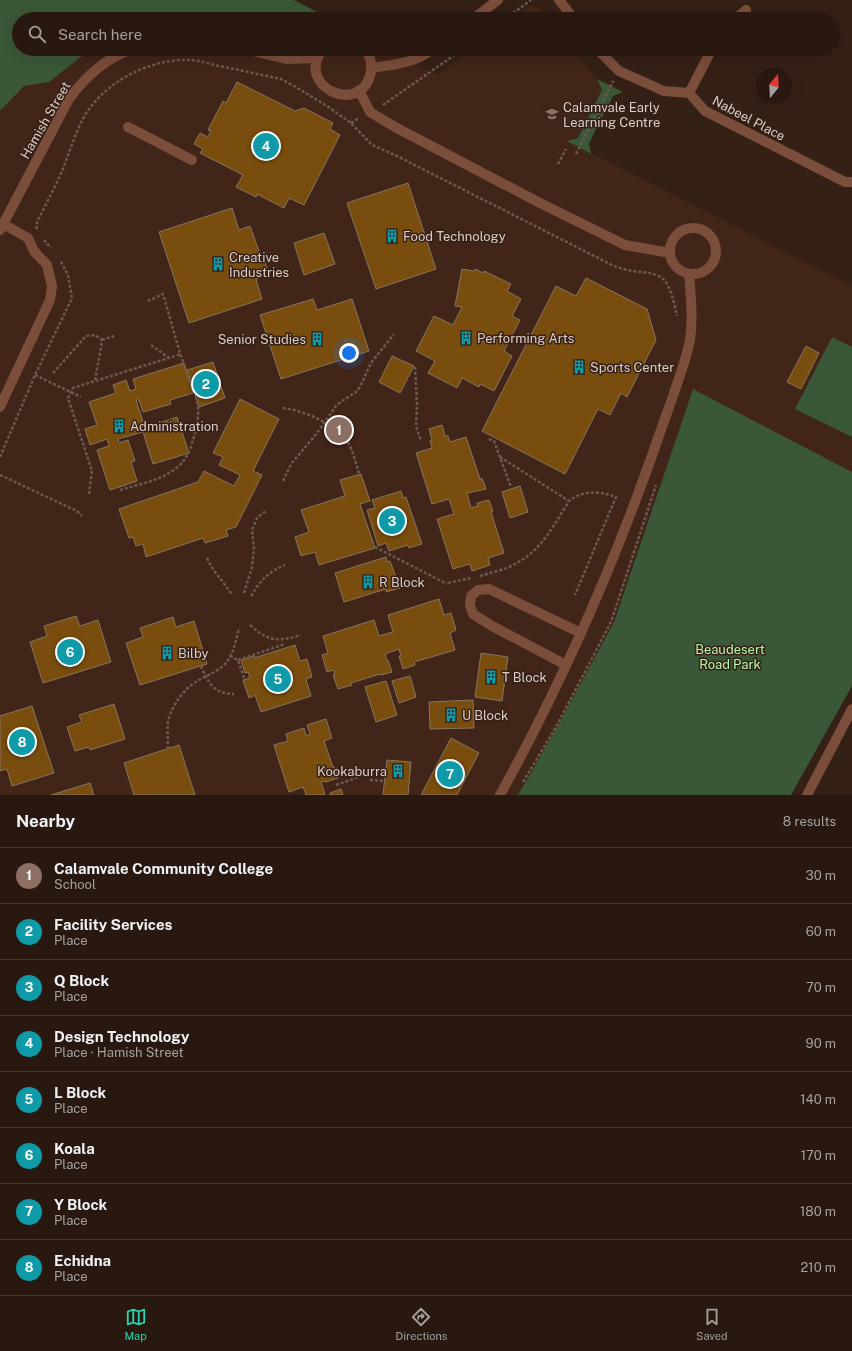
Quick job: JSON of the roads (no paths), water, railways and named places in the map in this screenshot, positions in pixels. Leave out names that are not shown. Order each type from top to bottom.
[{"type":"street","points":[[482,12],[498,0]]},
{"type":"street","points":[[559,0],[568,12]]},
{"type":"street","name":"Hamish Street","points":[[0,407],[50,300],[52,286],[47,265],[34,251],[28,238],[2,227],[69,99],[81,83],[94,71],[118,56]]},
{"type":"street","points":[[274,56],[286,59],[303,56]]},
{"type":"street","points":[[319,56],[316,66],[320,83],[326,89],[342,95],[351,94],[365,85],[370,77],[371,68],[368,56]]},
{"type":"street","points":[[371,68],[407,62],[422,56]]},
{"type":"street","points":[[604,56],[619,71],[664,91],[689,93],[708,56]]},
{"type":"street","points":[[359,90],[370,112],[395,128],[625,245],[670,253]]},
{"type":"street","name":"Nabeel Place","points":[[689,93],[705,111],[845,182],[852,182]]},
{"type":"street","points":[[128,127],[192,160]]},
{"type":"street","points":[[686,229],[698,229],[708,234],[713,240],[716,248],[716,256],[708,269],[702,273],[689,274],[681,271],[671,260],[670,245],[673,238],[679,233],[686,229]]},
{"type":"street","points":[[500,795],[527,747],[581,633],[635,505],[682,371],[690,339],[692,306],[689,274]]},
{"type":"street","points":[[566,664],[477,617],[470,610],[470,601],[472,596],[478,590],[489,589],[581,633]]},
{"type":"street","points":[[807,795],[852,709]]},
{"type":"place","name":"Calamvale Early Learning Centre","points":[[552,114]]},
{"type":"place","name":"Design Technology","points":[[266,146]]},
{"type":"place","name":"Food Technology","points":[[392,236]]},
{"type":"place","name":"Creative Industries","points":[[218,264]]},
{"type":"place","name":"Performing Arts","points":[[466,338]]},
{"type":"place","name":"Senior Studies","points":[[317,339]]},
{"type":"place","name":"Sports Center","points":[[579,367]]},
{"type":"place","name":"Facility Services","points":[[206,384]]},
{"type":"place","name":"Administration","points":[[119,426]]},
{"type":"place","name":"Calamvale Community College","points":[[339,430]]},
{"type":"place","name":"Q Block","points":[[392,521]]},
{"type":"place","name":"R Block","points":[[368,582]]},
{"type":"place","name":"Koala","points":[[70,652]]},
{"type":"place","name":"Bilby","points":[[167,653]]},
{"type":"place","name":"T Block","points":[[491,677]]},
{"type":"place","name":"L Block","points":[[278,679]]},
{"type":"place","name":"U Block","points":[[451,715]]},
{"type":"place","name":"Echidna","points":[[22,742]]},
{"type":"place","name":"Kookaburra","points":[[398,771]]},
{"type":"place","name":"Y Block","points":[[450,774]]},
{"type":"park label","name":"Beaudesert Road Park","points":[[730,656]]}]
